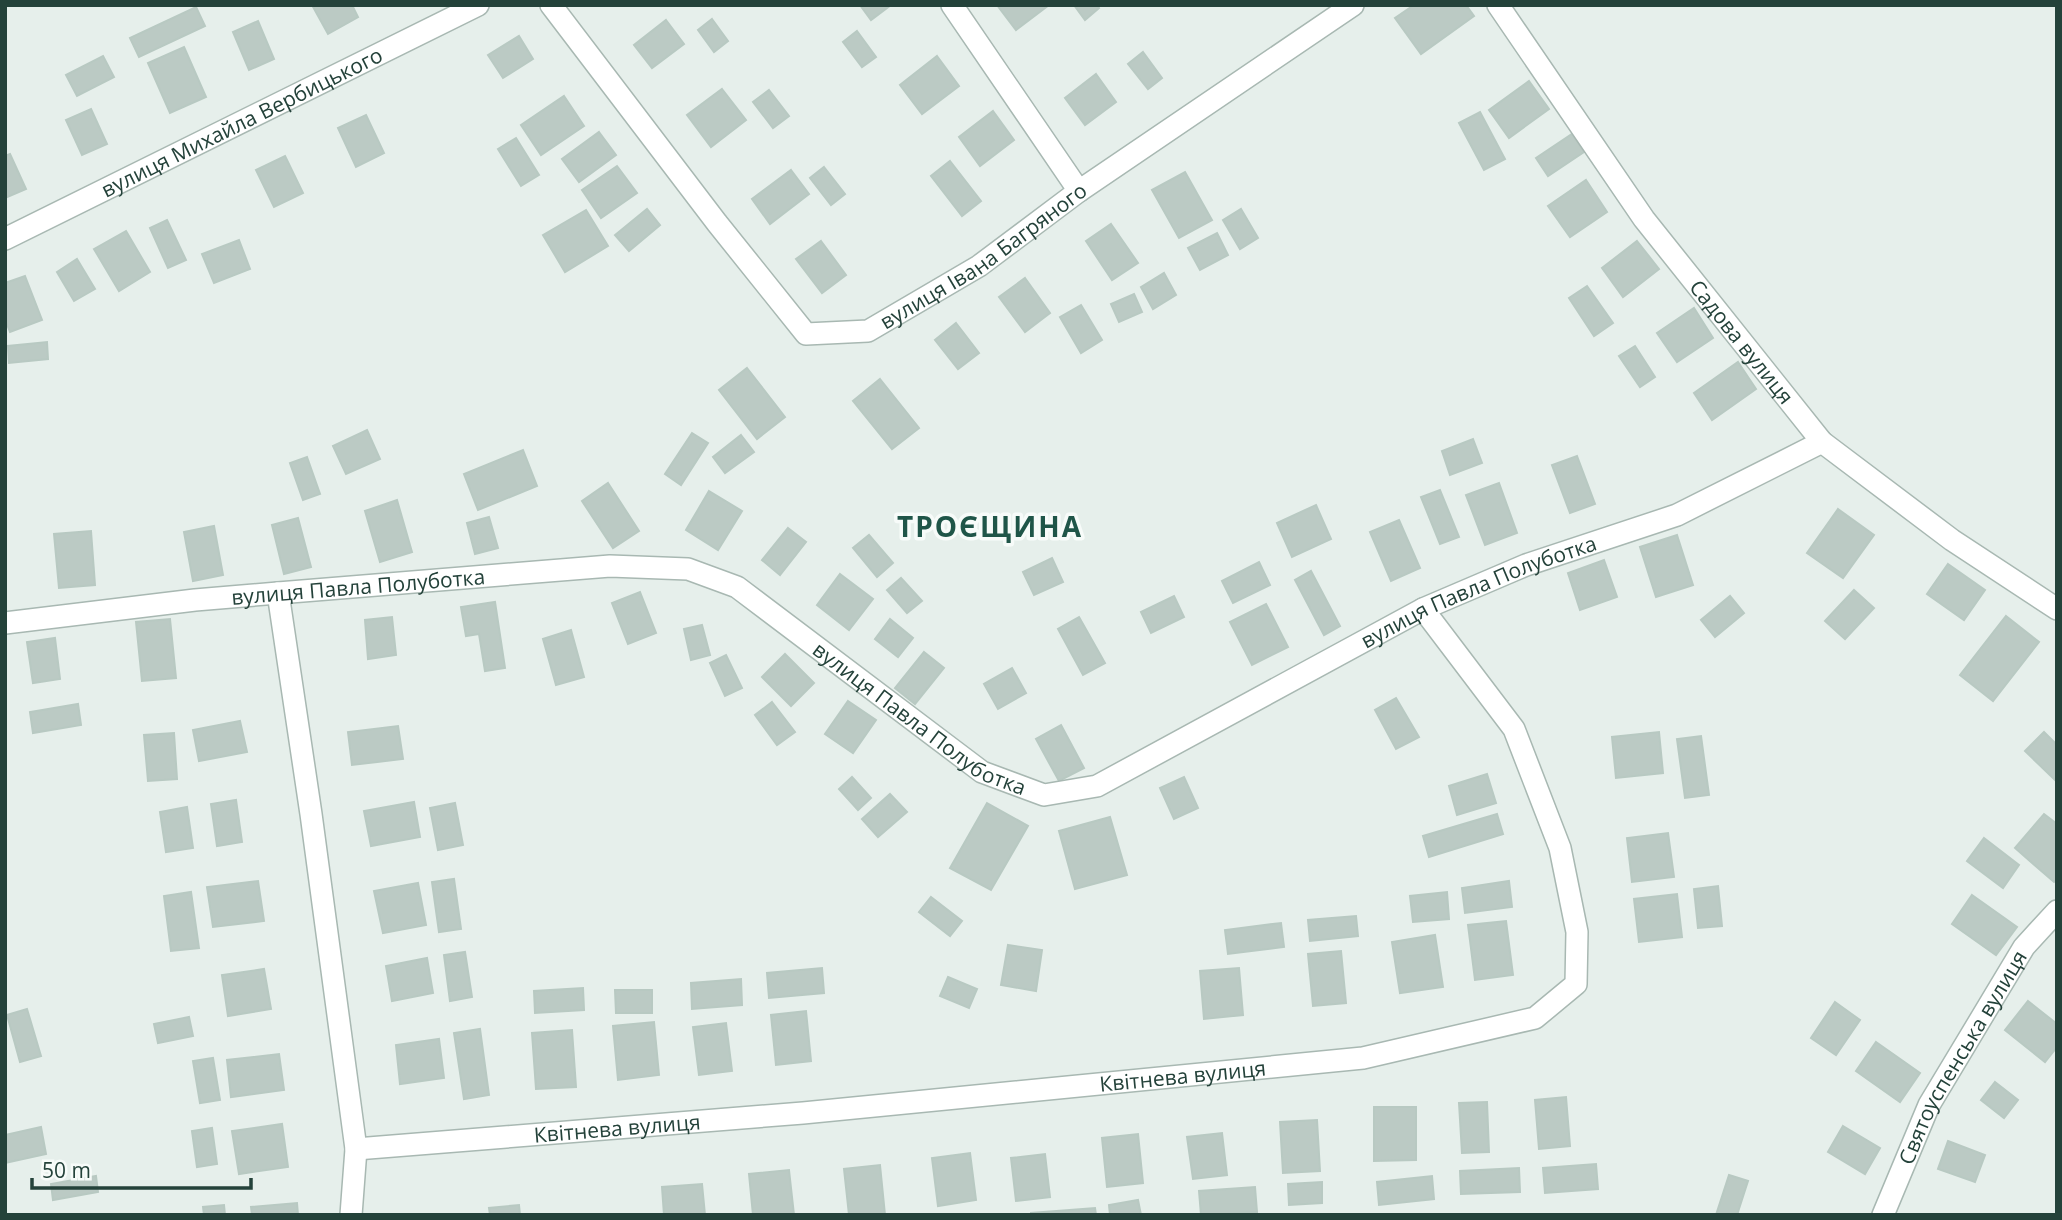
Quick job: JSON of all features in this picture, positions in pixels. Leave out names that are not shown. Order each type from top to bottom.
[{"type":"street","name":"вулиця Михайла Вербицького","points":[[5,239],[478,5]]},
{"type":"street","name":"вулиця Івана Багряного","points":[[551,5],[709,213],[806,334],[868,331],[979,266],[1079,191],[1353,5]]},
{"type":"street","points":[[952,5],[1079,191]]},
{"type":"street","name":"Садова вулиця","points":[[1498,5],[1644,219],[1822,442],[1952,540],[2057,609]]},
{"type":"street","name":"вулиця Павла Полуботка","points":[[5,623],[195,600],[610,566],[688,569],[737,587],[982,772],[1044,795],[1097,786],[1423,609],[1526,565],[1677,515],[1822,442]]},
{"type":"street","points":[[278,593],[356,1149],[351,1215]]},
{"type":"street","name":"Квітнева вулиця","points":[[356,1149],[817,1112],[1363,1058],[1535,1018],[1576,984],[1577,932],[1560,848],[1514,729],[1423,609]]},
{"type":"street","name":"Святоуспенська вулиця","points":[[1883,1215],[1929,1105],[2024,947],[2057,911]]},
{"type":"building","points":[[312,5],[352,5],[358,17],[328,34]]},
{"type":"building","points":[[860,5],[891,5],[871,20]]},
{"type":"building","points":[[997,5],[1049,5],[1016,30]]},
{"type":"building","points":[[1074,5],[1097,5],[1099,8],[1085,20]]},
{"type":"building","points":[[1414,5],[1466,5],[1474,16],[1421,54],[1395,18]]},
{"type":"building","points":[[196,7],[205,26],[139,57],[130,38]]},
{"type":"building","points":[[712,19],[728,41],[714,52],[698,30]]},
{"type":"building","points":[[666,20],[684,44],[652,68],[634,45]]},
{"type":"building","points":[[258,21],[274,59],[249,70],[233,32]]},
{"type":"building","points":[[857,31],[876,57],[862,67],[843,42]]},
{"type":"building","points":[[519,36],[533,59],[503,78],[488,55]]},
{"type":"building","points":[[184,47],[206,97],[170,113],[148,63]]},
{"type":"building","points":[[1143,52],[1162,78],[1148,89],[1128,64]]},
{"type":"building","points":[[103,56],[114,77],[77,96],[66,75]]},
{"type":"building","points":[[937,56],[959,86],[922,114],[900,85]]},
{"type":"building","points":[[1096,74],[1116,102],[1085,125],[1065,98]]},
{"type":"building","points":[[1529,81],[1549,109],[1509,138],[1489,110]]},
{"type":"building","points":[[722,89],[746,120],[711,147],[687,115]]},
{"type":"building","points":[[769,90],[789,116],[773,128],[753,102]]},
{"type":"building","points":[[564,96],[584,126],[541,155],[521,125]]},
{"type":"building","points":[[91,109],[107,144],[82,155],[66,120]]},
{"type":"building","points":[[993,111],[1014,140],[980,166],[959,137]]},
{"type":"building","points":[[1480,112],[1505,159],[1484,170],[1459,123]]},
{"type":"building","points":[[366,115],[384,153],[356,167],[338,128]]},
{"type":"building","points":[[599,132],[616,155],[579,182],[562,159]]},
{"type":"building","points":[[1572,134],[1584,152],[1548,176],[1536,158]]},
{"type":"building","points":[[516,138],[539,175],[521,186],[498,149]]},
{"type":"building","points":[[10,154],[26,189],[5,198],[5,156]]},
{"type":"building","points":[[285,156],[303,193],[274,207],[256,170]]},
{"type":"building","points":[[950,161],[981,201],[962,216],[931,176]]},
{"type":"building","points":[[617,166],[637,193],[601,218],[582,190]]},
{"type":"building","points":[[824,167],[845,194],[831,205],[810,178]]},
{"type":"building","points":[[791,170],[809,194],[770,224],[752,199]]},
{"type":"building","points":[[1185,172],[1212,220],[1179,238],[1152,190]]},
{"type":"building","points":[[1586,180],[1607,212],[1570,237],[1548,206]]},
{"type":"building","points":[[647,209],[660,225],[629,251],[615,235]]},
{"type":"building","points":[[1241,209],[1258,238],[1240,249],[1223,220]]},
{"type":"building","points":[[586,210],[608,246],[565,272],[543,235]]},
{"type":"building","points":[[167,220],[186,260],[168,268],[150,228]]},
{"type":"building","points":[[1111,224],[1138,263],[1112,280],[1086,241]]},
{"type":"building","points":[[126,231],[150,272],[119,291],[94,249]]},
{"type":"building","points":[[1217,233],[1228,255],[1200,270],[1188,248]]},
{"type":"building","points":[[239,240],[250,269],[214,283],[202,254]]},
{"type":"building","points":[[821,241],[846,275],[822,293],[796,259]]},
{"type":"building","points":[[1637,241],[1659,269],[1623,297],[1602,268]]},
{"type":"building","points":[[77,259],[95,289],[74,301],[57,272]]},
{"type":"building","points":[[1164,273],[1176,295],[1153,309],[1141,287]]},
{"type":"building","points":[[25,276],[42,320],[10,332],[5,319],[5,283]]},
{"type":"building","points":[[1025,278],[1050,313],[1025,332],[999,297]]},
{"type":"building","points":[[1587,286],[1613,323],[1594,336],[1569,298]]},
{"type":"building","points":[[1134,294],[1142,312],[1119,322],[1111,304]]},
{"type":"building","points":[[1081,305],[1102,340],[1081,353],[1060,317]]},
{"type":"building","points":[[1694,308],[1713,338],[1677,362],[1657,333]]},
{"type":"building","points":[[956,323],[979,353],[958,369],[935,340]]},
{"type":"building","points":[[47,342],[48,359],[9,363],[8,346]]},
{"type":"building","points":[[1635,346],[1655,377],[1640,387],[1619,356]]},
{"type":"building","points":[[1738,362],[1756,389],[1712,420],[1694,393]]},
{"type":"building","points":[[747,368],[785,417],[757,439],[719,390]]},
{"type":"building","points":[[880,379],[919,428],[892,449],[853,401]]},
{"type":"building","points":[[367,430],[380,459],[346,474],[333,446]]},
{"type":"building","points":[[692,433],[708,443],[681,485],[665,474]]},
{"type":"building","points":[[741,435],[754,452],[725,473],[713,457]]},
{"type":"building","points":[[1473,439],[1482,463],[1450,475],[1442,451]]},
{"type":"building","points":[[523,450],[537,486],[478,510],[464,474]]},
{"type":"building","points":[[1577,456],[1595,504],[1570,513],[1552,465]]},
{"type":"building","points":[[307,457],[320,494],[303,500],[290,463]]},
{"type":"building","points":[[608,483],[639,531],[613,548],[582,501]]},
{"type":"building","points":[[1499,483],[1517,533],[1485,545],[1466,495]]},
{"type":"building","points":[[1440,490],[1459,537],[1440,544],[1421,497]]},
{"type":"building","points":[[709,491],[742,511],[718,550],[686,530]]},
{"type":"building","points":[[397,500],[412,552],[380,562],[365,511]]},
{"type":"building","points":[[1316,505],[1331,539],[1292,557],[1277,523]]},
{"type":"building","points":[[1838,509],[1874,535],[1843,578],[1807,553]]},
{"type":"building","points":[[489,517],[498,548],[475,554],[467,523]]},
{"type":"building","points":[[298,518],[311,567],[284,574],[272,525]]},
{"type":"building","points":[[1399,520],[1420,568],[1391,581],[1370,532]]},
{"type":"building","points":[[214,526],[223,575],[193,581],[184,532]]},
{"type":"building","points":[[788,528],[806,542],[780,575],[762,560]]},
{"type":"building","points":[[91,531],[95,585],[59,588],[54,534]]},
{"type":"building","points":[[869,535],[893,563],[877,577],[853,548]]},
{"type":"building","points":[[1677,535],[1693,585],[1656,597],[1640,547]]},
{"type":"building","points":[[1052,558],[1063,582],[1034,595],[1023,572]]},
{"type":"building","points":[[1604,560],[1617,597],[1580,610],[1568,573]]},
{"type":"building","points":[[1259,562],[1270,585],[1233,603],[1222,581]]},
{"type":"building","points":[[1948,564],[1985,590],[1964,620],[1927,594]]},
{"type":"building","points":[[1311,571],[1340,626],[1324,635],[1295,580]]},
{"type":"building","points":[[840,574],[873,599],[849,630],[817,605]]},
{"type":"building","points":[[901,578],[922,601],[907,613],[887,590]]},
{"type":"building","points":[[1854,590],[1874,608],[1845,639],[1825,621]]},
{"type":"building","points":[[640,592],[656,633],[628,644],[612,603]]},
{"type":"building","points":[[1174,596],[1184,617],[1151,633],[1141,612]]},
{"type":"building","points":[[1730,596],[1744,613],[1715,637],[1701,620]]},
{"type":"building","points":[[495,602],[505,668],[485,671],[479,634],[466,636],[461,607]]},
{"type":"building","points":[[1266,604],[1288,647],[1252,665],[1230,622]]},
{"type":"building","points":[[2006,616],[2039,642],[1993,701],[1960,675]]},
{"type":"building","points":[[392,617],[396,655],[368,659],[365,620]]},
{"type":"building","points":[[1079,617],[1105,663],[1083,675],[1058,629]]},
{"type":"building","points":[[170,619],[176,678],[142,681],[136,622]]},
{"type":"building","points":[[890,619],[913,638],[898,657],[875,639]]},
{"type":"building","points":[[702,625],[710,655],[691,660],[684,629]]},
{"type":"building","points":[[571,630],[584,677],[556,685],[543,639]]},
{"type":"building","points":[[55,638],[60,679],[33,683],[27,642]]},
{"type":"building","points":[[924,652],[944,668],[915,704],[895,688]]},
{"type":"building","points":[[785,654],[814,683],[791,706],[762,677]]},
{"type":"building","points":[[726,655],[742,688],[725,696],[710,663]]},
{"type":"building","points":[[1012,668],[1026,693],[998,709],[984,684]]},
{"type":"building","points":[[1396,698],[1419,737],[1396,749],[1375,710]]},
{"type":"building","points":[[848,701],[876,720],[853,753],[825,734]]},
{"type":"building","points":[[772,702],[795,732],[777,745],[755,715]]},
{"type":"building","points":[[78,704],[81,725],[33,733],[30,712]]},
{"type":"building","points":[[240,721],[247,752],[199,761],[193,730]]},
{"type":"building","points":[[1061,725],[1084,768],[1059,781],[1036,739]]},
{"type":"building","points":[[398,726],[403,759],[352,765],[348,732]]},
{"type":"building","points":[[1659,732],[1663,773],[1616,778],[1612,737]]},
{"type":"building","points":[[2044,732],[2057,745],[2057,782],[2025,751]]},
{"type":"building","points":[[174,733],[177,779],[148,781],[144,735]]},
{"type":"building","points":[[1701,736],[1709,795],[1685,798],[1677,739]]},
{"type":"building","points":[[1487,774],[1496,803],[1457,815],[1449,786]]},
{"type":"building","points":[[852,777],[871,798],[858,810],[839,789]]},
{"type":"building","points":[[1184,777],[1198,808],[1174,819],[1160,788]]},
{"type":"building","points":[[890,794],[907,812],[878,837],[862,819]]},
{"type":"building","points":[[236,800],[242,842],[217,846],[211,804]]},
{"type":"building","points":[[414,802],[420,837],[371,846],[364,811]]},
{"type":"building","points":[[455,803],[463,845],[438,850],[430,808]]},
{"type":"building","points":[[987,803],[1028,826],[991,890],[950,868]]},
{"type":"building","points":[[187,807],[193,848],[166,852],[160,812]]},
{"type":"building","points":[[1497,814],[1503,834],[1429,857],[1423,836]]},
{"type":"building","points":[[2044,814],[2057,824],[2057,879],[2054,882],[2015,848]]},
{"type":"building","points":[[1110,817],[1127,875],[1075,889],[1059,831]]},
{"type":"building","points":[[1668,833],[1674,877],[1632,882],[1627,838]]},
{"type":"building","points":[[1984,838],[2019,865],[2003,888],[1967,861]]},
{"type":"building","points":[[454,879],[461,929],[439,932],[432,882]]},
{"type":"building","points":[[258,881],[264,921],[213,927],[207,887]]},
{"type":"building","points":[[1509,881],[1512,907],[1465,913],[1462,888]]},
{"type":"building","points":[[418,883],[426,925],[383,933],[374,891]]},
{"type":"building","points":[[1718,886],[1722,926],[1698,928],[1694,889]]},
{"type":"building","points":[[191,892],[199,948],[171,951],[164,896]]},
{"type":"building","points":[[1447,892],[1449,919],[1413,922],[1410,896]]},
{"type":"building","points":[[1677,894],[1682,937],[1639,942],[1634,899]]},
{"type":"building","points":[[1972,895],[2017,927],[1996,955],[1952,924]]},
{"type":"building","points":[[931,897],[962,921],[950,936],[919,912]]},
{"type":"building","points":[[1356,916],[1358,936],[1310,941],[1308,920]]},
{"type":"building","points":[[1506,921],[1513,975],[1475,980],[1468,925]]},
{"type":"building","points":[[1281,923],[1284,947],[1228,954],[1225,930]]},
{"type":"building","points":[[1435,935],[1443,987],[1400,993],[1392,942]]},
{"type":"building","points":[[1008,945],[1042,950],[1036,991],[1001,985]]},
{"type":"building","points":[[1341,951],[1346,1003],[1313,1006],[1308,954]]},
{"type":"building","points":[[465,952],[472,997],[450,1001],[444,955]]},
{"type":"building","points":[[427,958],[433,993],[392,1001],[386,966]]},
{"type":"building","points":[[822,968],[824,993],[769,998],[767,973]]},
{"type":"building","points":[[1239,968],[1243,1015],[1204,1019],[1200,971]]},
{"type":"building","points":[[264,969],[271,1009],[228,1016],[222,975]]},
{"type":"building","points":[[948,977],[977,989],[969,1008],[940,996]]},
{"type":"building","points":[[741,979],[742,1005],[692,1009],[691,983]]},
{"type":"building","points":[[583,988],[584,1010],[535,1013],[534,991]]},
{"type":"building","points":[[615,990],[652,990],[652,1013],[616,1013]]},
{"type":"building","points":[[2028,1001],[2057,1024],[2057,1047],[2045,1062],[2005,1030]]},
{"type":"building","points":[[1835,1002],[1860,1020],[1836,1055],[1811,1038]]},
{"type":"building","points":[[27,1009],[41,1056],[20,1062],[7,1015]]},
{"type":"building","points":[[806,1011],[811,1061],[776,1065],[771,1015]]},
{"type":"building","points":[[189,1017],[193,1036],[158,1043],[154,1024]]},
{"type":"building","points":[[654,1022],[659,1075],[618,1080],[613,1026]]},
{"type":"building","points":[[726,1023],[732,1071],[699,1075],[693,1027]]},
{"type":"building","points":[[480,1029],[489,1095],[464,1099],[454,1033]]},
{"type":"building","points":[[572,1030],[576,1087],[536,1089],[532,1033]]},
{"type":"building","points":[[439,1039],[444,1078],[400,1084],[396,1045]]},
{"type":"building","points":[[1876,1042],[1920,1073],[1900,1102],[1856,1071]]},
{"type":"building","points":[[279,1054],[284,1090],[231,1097],[227,1060]]},
{"type":"building","points":[[213,1058],[220,1100],[200,1103],[193,1061]]},
{"type":"building","points":[[1995,1082],[2018,1100],[2004,1118],[1981,1100]]},
{"type":"building","points":[[1566,1097],[1570,1146],[1539,1149],[1535,1100]]},
{"type":"building","points":[[1487,1102],[1489,1152],[1462,1153],[1459,1103]]},
{"type":"building","points":[[1374,1107],[1416,1107],[1416,1160],[1374,1161]]},
{"type":"building","points":[[1317,1120],[1320,1171],[1283,1173],[1280,1122]]},
{"type":"building","points":[[282,1124],[288,1167],[239,1174],[232,1131]]},
{"type":"building","points":[[1843,1126],[1880,1148],[1865,1174],[1828,1152]]},
{"type":"building","points":[[41,1127],[46,1154],[5,1163],[5,1135]]},
{"type":"building","points":[[212,1128],[217,1164],[197,1167],[192,1131]]},
{"type":"building","points":[[1222,1133],[1227,1175],[1193,1179],[1187,1137]]},
{"type":"building","points":[[1138,1134],[1143,1183],[1107,1187],[1102,1138]]},
{"type":"building","points":[[1948,1141],[1985,1155],[1975,1182],[1938,1169]]},
{"type":"building","points":[[970,1153],[976,1200],[938,1206],[932,1158]]},
{"type":"building","points":[[1045,1154],[1050,1197],[1016,1201],[1011,1158]]},
{"type":"building","points":[[1596,1164],[1598,1189],[1545,1193],[1543,1168]]},
{"type":"building","points":[[880,1165],[885,1215],[849,1215],[844,1169]]},
{"type":"building","points":[[1519,1168],[1520,1192],[1461,1194],[1460,1171]]},
{"type":"building","points":[[789,1170],[794,1215],[753,1215],[749,1174]]},
{"type":"building","points":[[1729,1175],[1748,1181],[1737,1215],[1716,1215]]},
{"type":"building","points":[[96,1176],[98,1192],[53,1200],[51,1184]]},
{"type":"building","points":[[1432,1176],[1434,1199],[1379,1205],[1377,1182]]},
{"type":"building","points":[[1322,1182],[1322,1203],[1289,1205],[1288,1184]]},
{"type":"building","points":[[702,1184],[705,1215],[664,1215],[662,1187]]},
{"type":"building","points":[[1255,1187],[1257,1212],[1201,1215],[1199,1191]]},
{"type":"building","points":[[1138,1200],[1141,1215],[1110,1215],[1109,1205]]},
{"type":"building","points":[[297,1203],[298,1215],[252,1215],[251,1207]]},
{"type":"building","points":[[224,1205],[225,1215],[204,1215],[203,1207]]},
{"type":"building","points":[[519,1205],[520,1215],[490,1215],[489,1208]]},
{"type":"building","points":[[1095,1208],[1096,1215],[1031,1215],[1031,1213]]},
{"type":"district","name":"ТРОЄЩИНА","points":[[990,526]]}]
